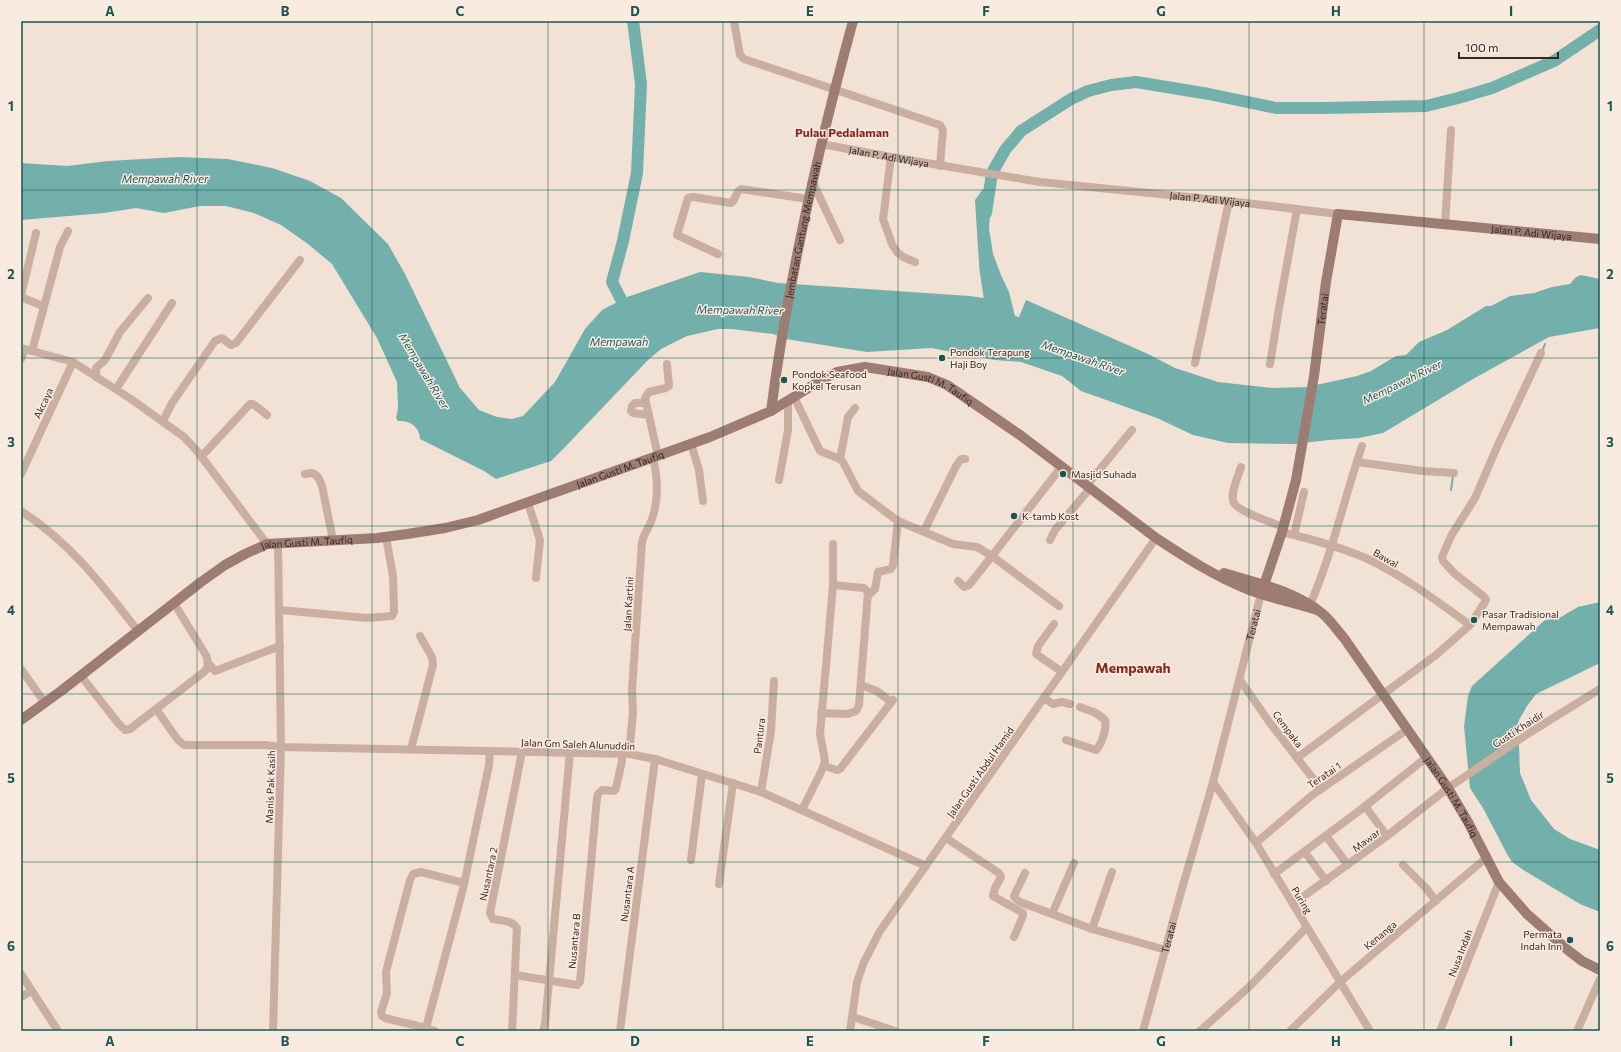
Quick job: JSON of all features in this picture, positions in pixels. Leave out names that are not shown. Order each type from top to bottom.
[{"type":"main road","name":"Jembatan Gantung Mempawah","points":[[771,411],[794,268],[808,199],[834,88],[853,21]]},
{"type":"main road","name":"Jalan P. Adi Wijaya","points":[[1338,214],[1600,239]]},
{"type":"main road","name":"Teratai","points":[[1263,589],[1283,530],[1296,480],[1304,440],[1326,282],[1338,214]]},
{"type":"main road","name":"Jalan Gusti M. Taufiq","points":[[21,720],[81,676],[225,565],[267,544],[386,537],[445,528],[472,522],[691,444],[771,411],[837,372],[866,367],[938,380],[958,391],[1020,435],[1156,538],[1204,568],[1263,589],[1286,602],[1312,607],[1329,620],[1344,638],[1448,788],[1468,822],[1499,882],[1527,914],[1582,962],[1600,970]]},
{"type":"street","points":[[734,21],[740,55],[744,59],[834,88],[940,125],[943,130],[940,166]]},
{"type":"street","points":[[1445,224],[1451,130]]},
{"type":"street","name":"Jalan P. Adi Wijaya","points":[[821,144],[891,158],[1040,182],[1229,201],[1338,214]]},
{"type":"street","points":[[891,158],[884,220],[896,252],[903,258],[915,262]]},
{"type":"street","points":[[812,181],[840,240]]},
{"type":"street","points":[[718,254],[677,235],[688,198],[693,197],[732,203],[737,193],[741,189],[808,199]]},
{"type":"street","points":[[1195,363],[1229,201]]},
{"type":"street","points":[[1270,364],[1297,209]]},
{"type":"street","points":[[21,359],[43,306],[60,246],[68,231]]},
{"type":"street","points":[[36,233],[21,296],[43,306]]},
{"type":"street","points":[[163,421],[172,403],[214,341],[222,338],[231,345],[236,342],[300,260]]},
{"type":"street","points":[[96,377],[96,368],[105,360],[120,332],[148,298]]},
{"type":"street","points":[[116,390],[172,304]]},
{"type":"street","points":[[26,349],[73,362],[163,421],[184,438],[201,457],[267,544]]},
{"type":"street","points":[[1297,758],[1436,655],[1470,625],[1486,599],[1482,594],[1442,562],[1442,557],[1451,536],[1475,498],[1540,353]]},
{"type":"street","name":"Akcaya","points":[[21,474],[73,362]]},
{"type":"street","points":[[649,415],[633,413],[631,411],[632,406],[635,403],[645,403],[645,398],[649,392],[669,386],[667,364]]},
{"type":"street","points":[[791,399],[820,452],[840,459],[843,462],[858,491],[898,521],[953,544],[977,547],[992,556],[1059,606]]},
{"type":"street","points":[[779,480],[788,430],[791,399]]},
{"type":"street","name":"Jalan Kartini","points":[[625,754],[632,713],[632,690],[642,542],[644,534],[652,520],[658,486],[656,457],[649,415],[645,403]]},
{"type":"street","points":[[201,457],[250,404],[253,404],[266,415]]},
{"type":"street","points":[[840,459],[848,417],[855,408]]},
{"type":"street","points":[[1050,540],[1055,530],[1132,430]]},
{"type":"street","points":[[691,444],[699,470],[703,501]]},
{"type":"street","points":[[1312,607],[1362,446]]},
{"type":"street","points":[[924,531],[956,466],[961,459],[965,458]]},
{"type":"street","points":[[1356,462],[1422,471],[1454,473]]},
{"type":"street","points":[[958,581],[964,586],[969,585],[1062,466]]},
{"type":"street","name":"Bawal","points":[[1241,467],[1233,495],[1234,504],[1237,507],[1294,535],[1370,560],[1411,584],[1470,625]]},
{"type":"street","points":[[305,474],[314,473],[321,482],[333,540]]},
{"type":"street","points":[[1294,535],[1304,492]]},
{"type":"street","points":[[528,503],[540,540],[536,578]]},
{"type":"street","points":[[21,511],[44,527],[81,560],[138,631]]},
{"type":"street","points":[[869,595],[875,589],[878,572],[891,569],[894,565],[898,521]]},
{"type":"street","points":[[280,610],[368,618],[392,616],[394,612],[393,576],[386,537]]},
{"type":"street","name":"Jalan Gusti Abdul Hamid","points":[[850,1031],[857,982],[880,931],[1156,538]]},
{"type":"street","name":"Manis Pak Kasih","points":[[274,1031],[281,747],[278,544]]},
{"type":"street","points":[[802,810],[824,766],[825,757],[820,734],[833,585],[833,544]]},
{"type":"street","points":[[821,713],[852,713],[859,705],[861,685],[869,595],[864,588],[833,585]]},
{"type":"street","name":"Teratai","points":[[1143,1031],[1213,782],[1263,589]]},
{"type":"street","points":[[81,676],[125,730],[130,729],[207,670],[207,657],[174,603]]},
{"type":"street","points":[[1054,624],[1038,646],[1036,654],[1062,672]]},
{"type":"street","points":[[411,749],[432,665],[432,657],[420,636]]},
{"type":"street","points":[[208,663],[215,671],[280,646]]},
{"type":"street","points":[[21,669],[45,703]]},
{"type":"street","name":"Cempaka","points":[[1240,680],[1321,789]]},
{"type":"street","name":"Pantura","points":[[761,792],[770,731],[774,681]]},
{"type":"street","points":[[824,766],[837,770],[840,769],[892,701],[877,691],[861,685]]},
{"type":"street","name":"Gusti Khaidir","points":[[1448,788],[1529,733],[1600,689]]},
{"type":"street","points":[[1044,698],[1053,704],[1062,702],[1070,704]]},
{"type":"street","points":[[1066,740],[1096,750],[1100,746],[1106,724],[1105,720],[1101,715],[1080,707]]},
{"type":"street","name":"Jalan Gm Saleh Alunuddin","points":[[156,709],[178,740],[184,745],[265,745],[281,747],[570,752],[625,754],[655,759],[761,792],[926,866]]},
{"type":"street","name":"Teratai 1","points":[[1256,843],[1321,789],[1408,729]]},
{"type":"street","points":[[426,1028],[464,883],[489,765],[490,751]]},
{"type":"street","name":"Nusantara 2","points":[[512,1031],[517,933],[516,926],[511,922],[493,919],[490,913],[522,752]]},
{"type":"street","name":"Nusantara B","points":[[570,752],[550,980],[577,985],[580,982],[596,798],[602,790],[614,791],[616,788],[625,754]]},
{"type":"street","points":[[1274,874],[1326,836],[1427,757]]},
{"type":"street","name":"Nusantara A","points":[[620,1031],[655,759]]},
{"type":"street","points":[[692,860],[702,774]]},
{"type":"street","name":"Puring","points":[[1213,782],[1256,843],[1306,928],[1370,1031]]},
{"type":"street","points":[[719,884],[733,784]]},
{"type":"street","name":"Mawar","points":[[1293,904],[1387,836],[1448,788]]},
{"type":"street","points":[[1365,806],[1387,836]]},
{"type":"street","points":[[1326,836],[1348,865]]},
{"type":"street","points":[[946,838],[999,873],[1001,877],[995,888],[993,896],[1023,913],[1014,937]]},
{"type":"street","points":[[1305,852],[1326,881]]},
{"type":"street","name":"Kenanga","points":[[1290,1031],[1340,982],[1486,858]]},
{"type":"street","points":[[1052,914],[1074,863]]},
{"type":"street","points":[[1403,865],[1426,888],[1436,901]]},
{"type":"street","points":[[435,1031],[382,1016],[381,1012],[387,993],[386,972],[410,880],[413,874],[421,872],[464,883]]},
{"type":"street","points":[[1092,929],[1112,872]]},
{"type":"street","points":[[1025,873],[1014,896],[1020,902],[1092,929],[1166,950]]},
{"type":"street","name":"Nusa Indah","points":[[1440,1031],[1499,882]]},
{"type":"street","points":[[1200,1031],[1249,987],[1306,928]]},
{"type":"street","points":[[21,974],[58,1031]]},
{"type":"street","points":[[515,975],[550,980],[545,1026],[543,1031]]},
{"type":"street","points":[[1577,1031],[1600,979]]},
{"type":"street","points":[[21,997],[31,991]]},
{"type":"street","points":[[853,1017],[895,1031]]},
{"type":"water","name":"Mempawah","points":[[178,157],[228,159],[272,168],[310,181],[341,198],[388,244],[405,274],[460,388],[479,410],[497,417],[512,419],[523,416],[555,382],[585,329],[602,310],[627,297],[700,272],[749,277],[778,283],[983,298],[993,297],[991,287],[979,263],[975,200],[983,189],[991,202],[989,228],[993,254],[1009,292],[1015,316],[1019,317],[1026,300],[1148,354],[1175,368],[1218,382],[1272,388],[1307,387],[1357,376],[1371,371],[1396,356],[1406,355],[1419,342],[1447,330],[1486,306],[1491,306],[1510,296],[1534,293],[1552,287],[1570,284],[1576,277],[1581,275],[1600,279],[1600,328],[1549,337],[1473,379],[1383,433],[1359,438],[1294,444],[1228,443],[1193,435],[1157,418],[1081,391],[1062,376],[1021,362],[995,360],[931,348],[867,352],[786,339],[773,334],[732,329],[718,329],[687,336],[661,349],[648,360],[551,461],[496,479],[484,471],[420,439],[420,435],[414,425],[398,421],[396,418],[398,408],[397,382],[377,338],[332,264],[308,244],[281,225],[254,213],[226,206],[200,206],[164,213],[136,208],[104,213],[21,220],[21,163],[67,166],[108,161]]},
{"type":"water","points":[[1600,602],[1600,663],[1536,694],[1519,720],[1516,734],[1519,746],[1520,773],[1531,800],[1554,829],[1570,839],[1600,850],[1600,912],[1580,904],[1512,862],[1483,808],[1470,788],[1464,726],[1468,696],[1472,686],[1545,620],[1561,617],[1578,607]]},
{"type":"waterway","points":[[628,313],[612,282],[623,241],[637,173],[641,84],[633,21]]},
{"type":"waterway","points":[[986,213],[992,173],[1005,150],[1021,131],[1071,99],[1088,91],[1111,85],[1136,82],[1209,94],[1276,108],[1426,106],[1492,88],[1554,61],[1600,30]]},
{"type":"waterway","points":[[985,266],[992,313]]},
{"type":"waterway","points":[[1542,352],[1545,344]]},
{"type":"waterway","points":[[1451,490],[1453,476]]},
{"type":"place","name":"Pondok Terapung Haji Boy","points":[[942,358]]},
{"type":"place","name":"Pondok Seafood Kopkel Terusan","points":[[784,380]]},
{"type":"place","name":"Masjid Suhada","points":[[1063,474]]},
{"type":"place","name":"K-tamb Kost","points":[[1014,516]]},
{"type":"place","name":"Pasar Tradisional Mempawah","points":[[1474,620]]},
{"type":"place","name":"Permata Indah Inn","points":[[1570,940]]},
{"type":"district","name":"Pulau Pedalaman","points":[[842,133]]},
{"type":"district","name":"Mempawah","points":[[1133,668]]},
{"type":"water label","name":"Mempawah River","points":[[165,179]]},
{"type":"water label","name":"Mempawah River","points":[[740,310]]},
{"type":"water label","name":"Mempawah River","points":[[1083,358]]},
{"type":"water label","name":"Mempawah River","points":[[424,371]]},
{"type":"water label","name":"Mempawah River","points":[[1402,382]]}]
